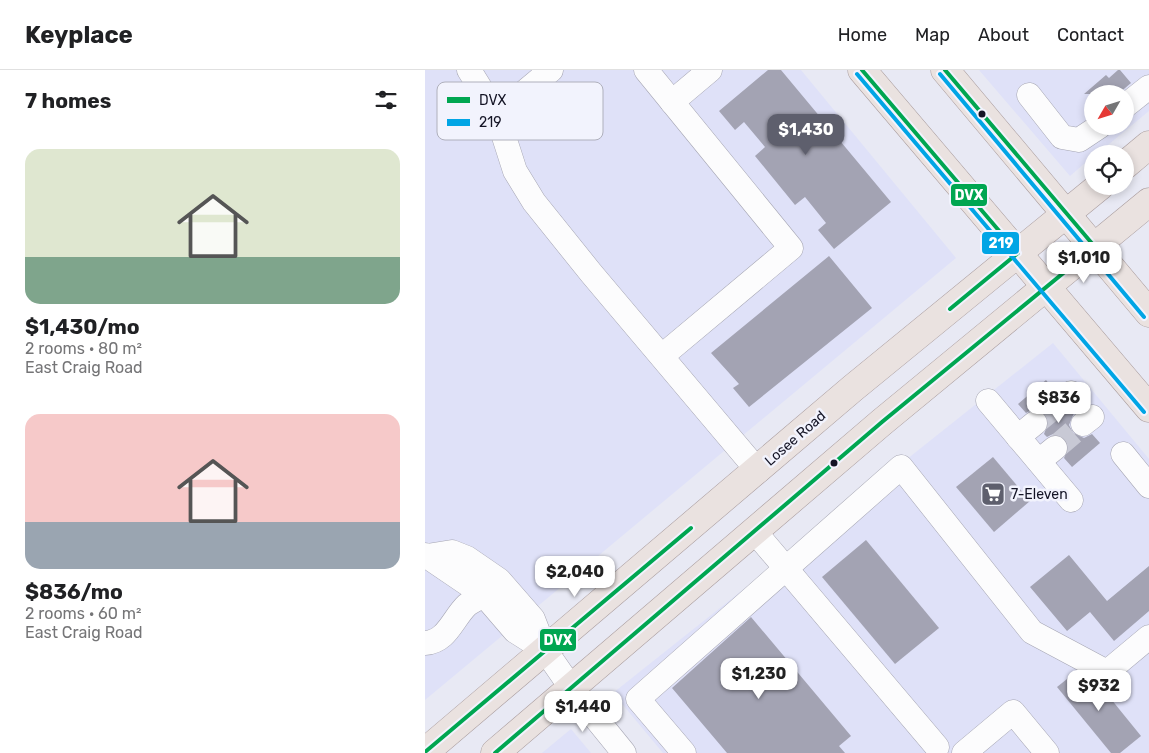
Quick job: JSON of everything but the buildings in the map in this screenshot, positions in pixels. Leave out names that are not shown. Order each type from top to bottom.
[{"type":"main road","points":[[862,70],[1149,408]]},
{"type":"main road","points":[[945,70],[1149,313]]},
{"type":"main road","points":[[1134,158],[1149,145]]},
{"type":"main road","name":"Losee Road","points":[[425,752],[758,471],[853,388],[1089,195]]},
{"type":"main road","points":[[495,753],[882,422],[1149,202]]},
{"type":"street","points":[[469,70],[476,82]]},
{"type":"street","points":[[537,82],[551,70]]},
{"type":"street","points":[[646,70],[791,248],[662,356]]},
{"type":"street","points":[[672,102],[709,70]]},
{"type":"street","points":[[1134,99],[1149,87]]},
{"type":"street","points":[[1029,95],[1062,137],[1072,141],[1079,140],[1086,135]]},
{"type":"street","points":[[505,140],[515,171],[534,202],[758,471]]},
{"type":"street","points":[[988,401],[1027,430],[1047,455],[1071,500]]},
{"type":"street","points":[[1123,454],[1149,486]]},
{"type":"street","points":[[684,753],[639,699],[901,467],[1032,632],[1107,672],[1149,637]]},
{"type":"street","points":[[755,532],[785,570],[937,747]]},
{"type":"street","points":[[426,555],[452,552],[491,572],[533,619],[545,650],[572,689],[624,753]]},
{"type":"street","points":[[426,555],[484,595],[515,632],[545,650]]},
{"type":"street","points":[[425,643],[432,643],[443,636],[469,604],[484,595]]},
{"type":"street","points":[[965,753],[1013,712],[1047,753]]},
{"type":"shaded area","points":[[425,70],[801,70],[956,258],[425,700]]},
{"type":"shaded area","points":[[979,70],[1149,70],[1149,111],[1134,123],[1134,85],[1084,85],[1084,135],[1120,135],[1108,145],[1084,145],[1084,164],[1070,176]]},
{"type":"shaded area","points":[[1053,343],[1149,459],[1149,753],[663,753],[613,693]]},
{"type":"shaded area","points":[[571,729],[591,753],[542,753]]},
{"type":"tunnel","points":[[1035,423],[1063,400]]},
{"type":"tunnel","points":[[1055,448],[1083,424]]},
{"type":"transit line","name":"DVX","points":[[862,70],[1018,253],[950,309]]},
{"type":"transit line","name":"DVX","points":[[495,753],[882,422],[1095,247],[945,70]]},
{"type":"transit line","name":"219","points":[[857,74],[1144,412]]},
{"type":"transit line","name":"219","points":[[940,74],[1144,317]]},
{"type":"transit line","name":"DVX","points":[[425,752],[691,528]]},
{"type":"place","name":"7-Eleven","points":[[993,494]]}]
